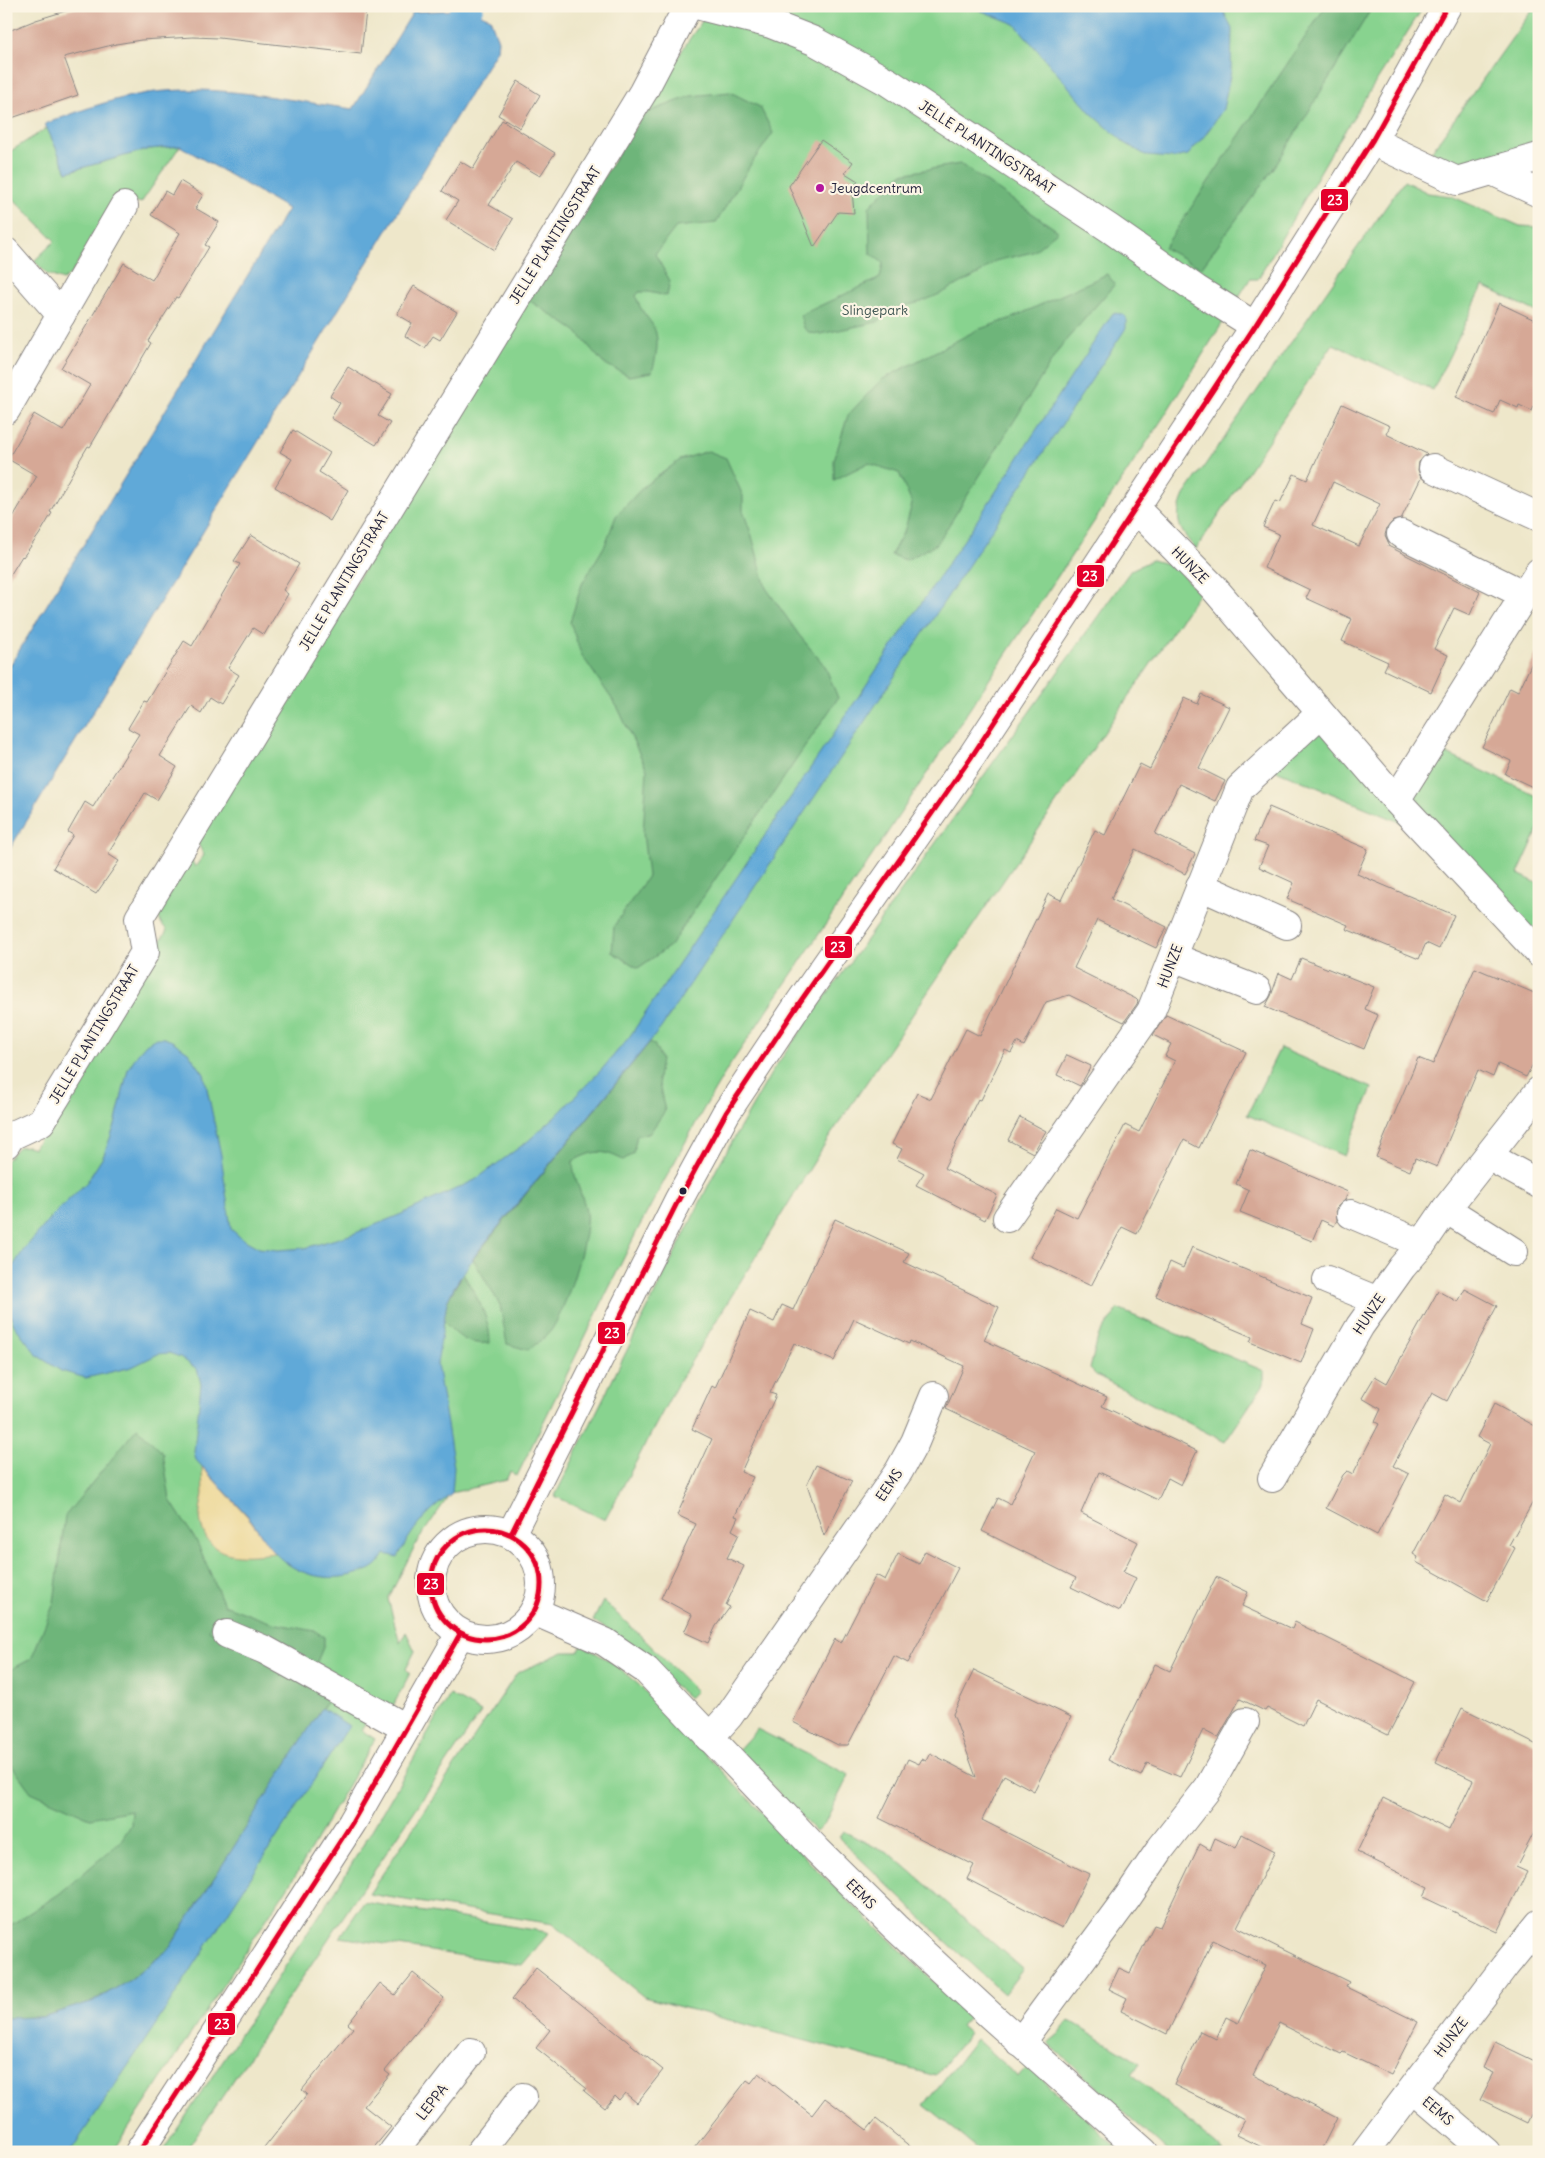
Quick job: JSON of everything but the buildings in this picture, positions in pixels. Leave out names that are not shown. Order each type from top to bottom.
[{"type":"street","name":"JELLE PLANTINGSTRAAT","points":[[6,1144],[11,1136],[41,1122],[145,952],[139,918],[643,92],[688,6]]},
{"type":"street","name":"JELLE PLANTINGSTRAAT","points":[[700,6],[771,24],[805,37],[888,82],[1084,211],[1196,289],[1255,326]]},
{"type":"street","points":[[511,1534],[678,1201],[726,1113],[805,994],[972,756],[1136,509],[1372,141],[1447,6]]},
{"type":"street","points":[[1372,141],[1457,181],[1492,170],[1535,160]]},
{"type":"street","points":[[1492,170],[1539,193]]},
{"type":"street","points":[[6,410],[124,206]]},
{"type":"street","points":[[6,252],[61,315]]},
{"type":"street","points":[[1433,468],[1539,517]]},
{"type":"street","name":"HUNZE","points":[[1136,509],[1212,587],[1396,800],[1539,953]]},
{"type":"street","points":[[1401,534],[1525,595]]},
{"type":"street","points":[[1396,800],[1539,572]]},
{"type":"street","name":"HUNZE","points":[[1007,1218],[1151,1011],[1240,788],[1320,714]]},
{"type":"street","points":[[1200,886],[1287,924]]},
{"type":"street","points":[[1173,957],[1257,990]]},
{"type":"street","name":"HUNZE","points":[[1272,1478],[1360,1326],[1446,1209],[1539,1091]]},
{"type":"street","points":[[1488,1156],[1539,1184]]},
{"type":"street","points":[[1446,1209],[1514,1252]]},
{"type":"street","points":[[1351,1214],[1422,1244]]},
{"type":"street","points":[[1328,1280],[1378,1300]]},
{"type":"street","name":"EEMS","points":[[709,1738],[729,1716],[899,1471],[934,1396]]},
{"type":"street","points":[[493,1528],[511,1534],[521,1540],[534,1555],[539,1566],[542,1585],[536,1612],[523,1626],[506,1636],[479,1640],[460,1634],[449,1626],[437,1611],[430,1582],[433,1565],[443,1548],[455,1538],[473,1530],[493,1528]]},
{"type":"street","name":"EEMS","points":[[536,1612],[582,1630],[615,1647],[646,1670],[709,1738],[895,1927],[1020,2043],[1144,2152]]},
{"type":"street","points":[[228,1634],[265,1650],[406,1728]]},
{"type":"street","points":[[138,2152],[352,1823],[460,1634]]},
{"type":"street","points":[[1020,2043],[1121,1906],[1161,1848],[1208,1788],[1245,1722]]},
{"type":"street","name":"HUNZE","points":[[1366,2152],[1505,1966],[1539,1924]]},
{"type":"street","name":"LEPPA","points":[[393,2152],[471,2052]]},
{"type":"street","name":"EEMS","points":[[1413,2089],[1486,2152]]},
{"type":"street","points":[[480,2152],[523,2097]]},
{"type":"green space","name":"Slingepark","points":[[713,6],[1424,6],[1337,143],[1258,279],[1250,279],[1163,418],[870,859],[728,1068],[638,1229],[517,1476],[510,1472],[506,1480],[451,1493],[417,1542],[388,1599],[400,1643],[406,1632],[415,1651],[406,1669],[410,1673],[392,1708],[377,1704],[361,1730],[375,1739],[297,1873],[113,2152],[6,2152],[6,1161],[18,1147],[27,1146],[34,1148],[167,930],[160,922],[159,910],[191,859],[195,867],[204,855],[197,842],[688,41]]},
{"type":"green space","points":[[1326,6],[1373,6],[1276,165],[1201,268],[1164,248]]},
{"type":"green space","points":[[1535,6],[1539,6],[1539,144],[1498,159],[1454,167],[1431,152]]},
{"type":"green space","points":[[730,92],[760,107],[773,133],[751,164],[716,223],[676,227],[655,254],[670,281],[667,296],[639,292],[636,296],[655,329],[657,348],[655,360],[652,372],[629,376],[603,363],[576,331],[527,299],[643,114],[691,96]]},
{"type":"green space","points":[[47,128],[67,172],[149,149],[180,146],[141,203],[117,195],[71,274],[63,280],[47,274],[34,261],[55,241],[6,191],[6,154]]},
{"type":"green space","points":[[960,164],[1058,231],[1033,252],[995,261],[982,272],[942,293],[921,302],[900,307],[877,322],[820,334],[810,333],[804,328],[800,315],[880,278],[883,263],[870,253],[869,207],[901,174]]},
{"type":"green space","points":[[1404,181],[1428,193],[1451,196],[1520,226],[1539,227],[1539,313],[1483,286],[1433,390],[1333,344],[1196,549],[1185,536],[1178,518],[1184,495]]},
{"type":"green space","points":[[1107,274],[1115,284],[1061,346],[937,544],[906,560],[891,555],[905,529],[912,504],[899,473],[868,463],[834,480],[834,460],[848,415],[881,380],[977,330],[1012,318]]},
{"type":"green space","points":[[708,451],[726,458],[743,496],[743,511],[766,588],[799,635],[825,666],[838,698],[670,946],[638,968],[612,952],[614,926],[648,876],[643,833],[647,770],[618,708],[581,654],[570,622],[582,584],[605,545],[616,516],[644,486],[680,460]]},
{"type":"green space","points":[[1152,560],[1174,566],[1199,593],[828,1139],[678,1383],[605,1520],[555,1496],[717,1168],[773,1070],[1131,570]]},
{"type":"green space","points":[[1320,714],[1396,799],[1430,746],[1539,797],[1539,828],[1518,874],[1539,884],[1539,945],[1426,833],[1264,765]]},
{"type":"green space","points":[[650,1042],[654,1044],[661,1059],[658,1079],[665,1111],[649,1134],[637,1135],[633,1154],[623,1160],[598,1152],[573,1161],[573,1168],[586,1212],[584,1238],[575,1275],[562,1310],[549,1333],[528,1350],[507,1344],[500,1305],[473,1259]]},
{"type":"green space","points":[[1280,1048],[1372,1088],[1344,1156],[1247,1115]]},
{"type":"green space","points":[[463,1274],[485,1315],[490,1343],[475,1343],[464,1339],[443,1321],[447,1301]]},
{"type":"green space","points":[[1118,1309],[1264,1371],[1264,1384],[1225,1442],[1096,1375],[1090,1369],[1098,1337]]},
{"type":"green space","points":[[137,1428],[163,1453],[170,1500],[197,1542],[224,1605],[272,1623],[315,1631],[324,1637],[324,1645],[314,1669],[233,1626],[213,1619],[209,1630],[331,1695],[169,1949],[130,1980],[94,2001],[42,2017],[6,2018],[6,1928],[59,1894],[120,1842],[131,1825],[132,1810],[90,1818],[31,1792],[6,1758],[6,1672],[31,1659],[54,1603],[65,1516]]},
{"type":"green space","points":[[603,1601],[696,1691],[689,1698],[606,1628],[593,1621]]},
{"type":"green space","points":[[582,1645],[613,1663],[639,1685],[822,1875],[970,2016],[961,2026],[969,2033],[936,2076],[644,1997],[553,1924],[369,1894],[517,1673],[563,1652],[578,1652]]},
{"type":"green space","points":[[450,1695],[481,1712],[185,2152],[162,2152],[336,1890]]},
{"type":"green space","points":[[757,1729],[849,1775],[824,1824],[816,1832],[738,1750]]},
{"type":"green space","points":[[843,1831],[893,1856],[1023,1969],[1004,1994],[937,1933],[839,1838]]},
{"type":"green space","points":[[364,1902],[549,1933],[522,1965],[340,1937]]},
{"type":"green space","points":[[1069,2020],[1140,2063],[1132,2074],[1224,2152],[1168,2152],[1048,2043],[1059,2034]]},
{"type":"green space","points":[[976,2039],[1018,2077],[1028,2067],[1123,2152],[982,2152],[924,2105]]},
{"type":"sand","points":[[202,1467],[248,1517],[275,1553],[238,1555],[217,1549],[209,1542],[203,1531],[200,1517],[203,1494]]},
{"type":"water","points":[[969,6],[1221,6],[1232,29],[1231,71],[1223,109],[1206,134],[1188,155],[1173,158],[1147,156],[1125,143],[1091,113],[1015,24]]},
{"type":"water","points":[[458,10],[479,13],[490,18],[498,40],[497,50],[6,855],[6,672],[288,209],[180,146],[149,149],[67,172],[45,124],[120,99],[166,91],[236,92],[353,109],[413,12]]},
{"type":"water","points":[[1113,313],[1122,314],[1126,317],[1126,328],[661,1028],[476,1254],[454,1287],[447,1302],[437,1364],[454,1467],[452,1494],[420,1522],[398,1557],[385,1554],[372,1569],[342,1577],[321,1577],[291,1566],[271,1549],[248,1516],[196,1460],[194,1452],[201,1384],[197,1369],[180,1357],[169,1353],[158,1354],[132,1367],[86,1378],[61,1371],[38,1356],[14,1325],[7,1304],[7,1275],[25,1248],[55,1213],[87,1182],[103,1157],[115,1125],[128,1069],[138,1053],[146,1044],[156,1038],[164,1038],[188,1052],[204,1074],[221,1155],[231,1229],[241,1238],[259,1248],[278,1250],[305,1248],[353,1234],[475,1180],[528,1141],[555,1117],[603,1068],[630,1036],[976,522]]},
{"type":"water","points":[[322,1708],[349,1726],[154,2027],[70,2152],[6,2152],[6,2018],[42,2017],[94,2001],[130,1980],[169,1949]]},
{"type":"waterway","points":[[448,48],[468,6]]},
{"type":"transit line","name":"23","points":[[511,1534],[678,1201],[726,1113],[800,1002],[972,756],[1255,326],[1372,141],[1447,6]]},
{"type":"transit line","name":"23","points":[[486,1529],[507,1533],[525,1545],[537,1563],[541,1584],[537,1605],[525,1623],[507,1635],[486,1639],[465,1635],[447,1623],[435,1605],[431,1584],[435,1563],[447,1545],[465,1533],[486,1529]]},
{"type":"transit line","name":"23","points":[[139,2152],[352,1823],[460,1634]]},
{"type":"place","name":"Jeugdcentrum","points":[[820,188]]}]
